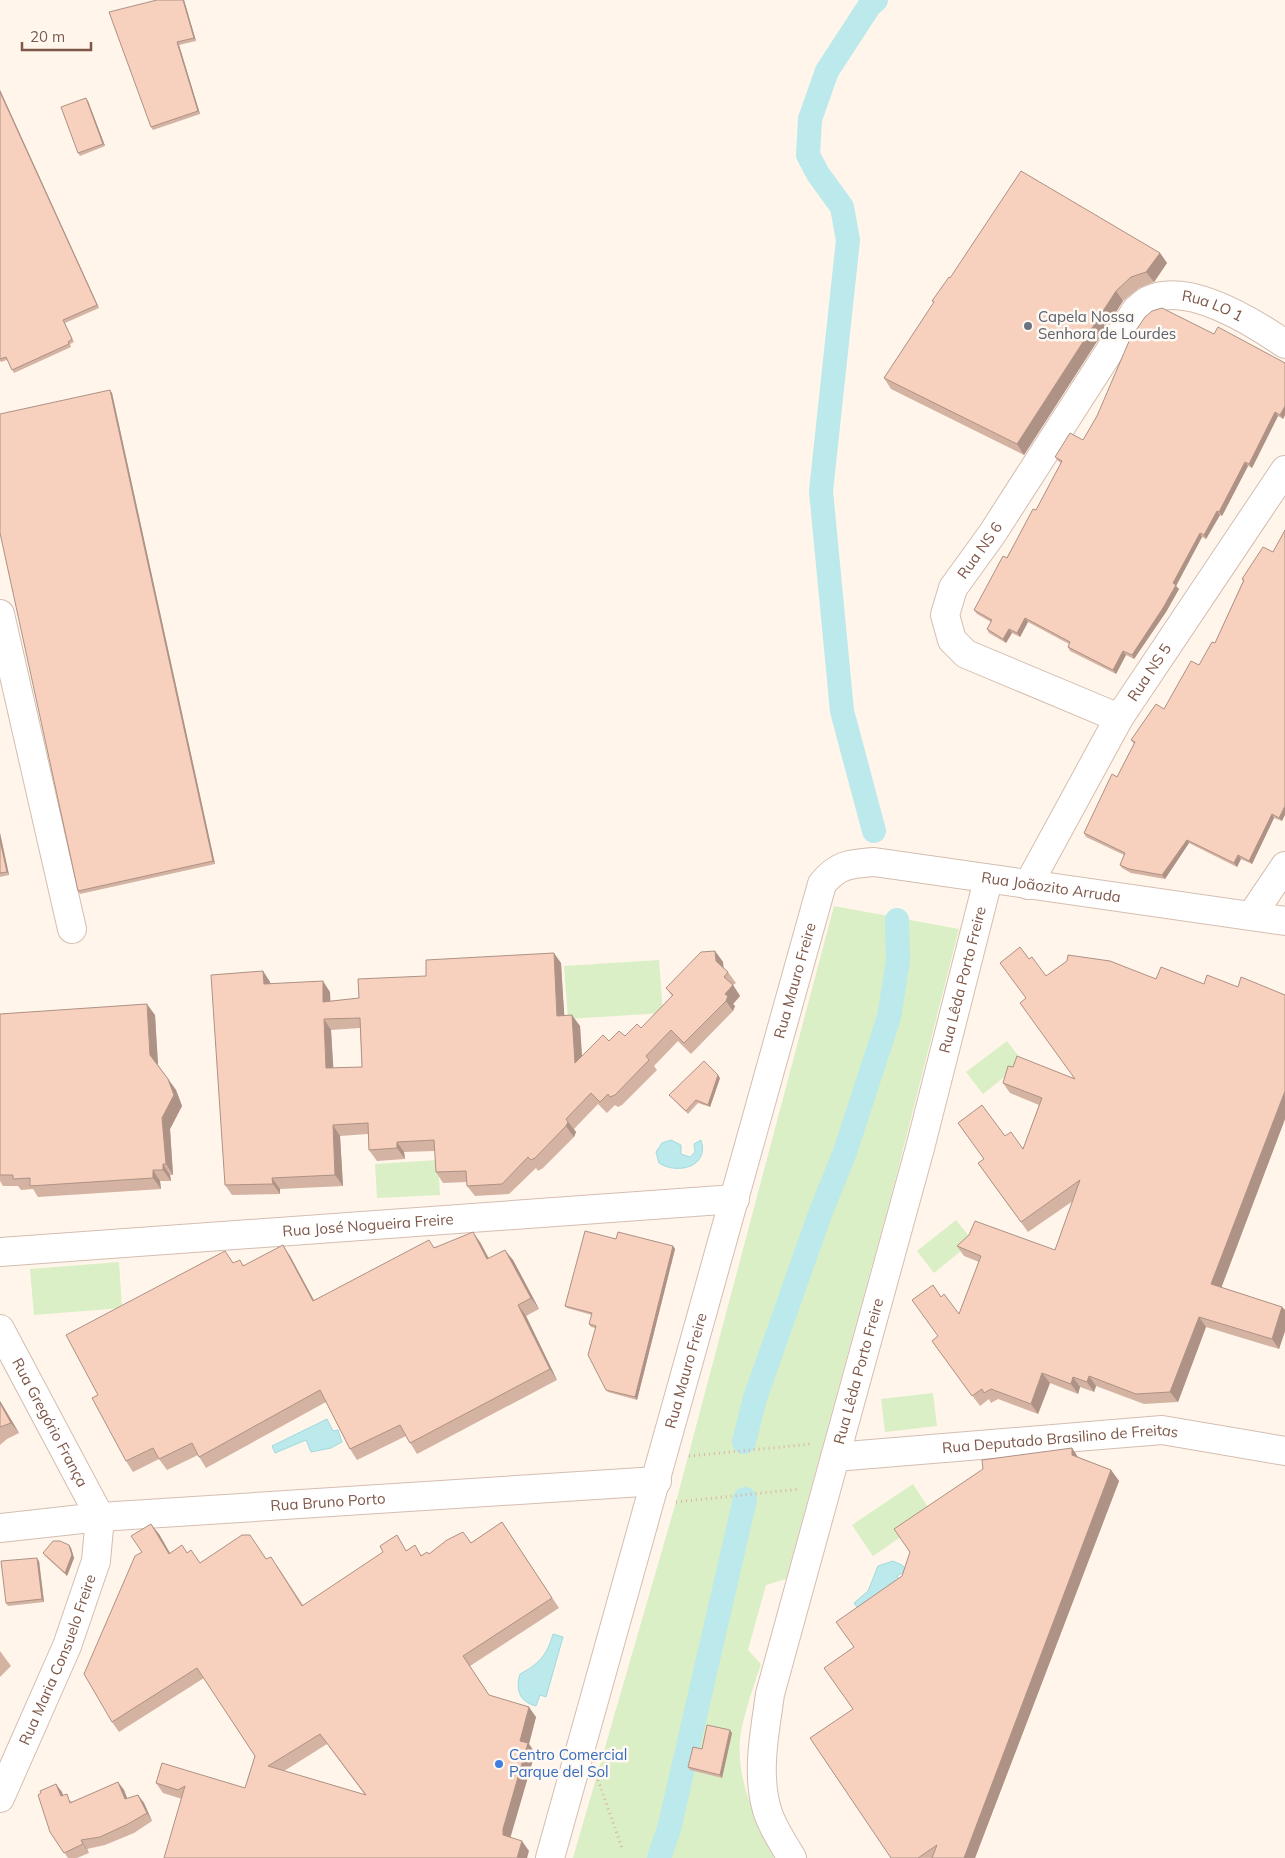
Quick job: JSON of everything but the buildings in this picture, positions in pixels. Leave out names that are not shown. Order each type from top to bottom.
[{"type":"street","name":"Rua LO 1","points":[[1136,310],[1148,300],[1163,296],[1181,296],[1223,307],[1285,344]]},
{"type":"street","name":"Rua NS 6","points":[[1119,718],[966,654],[952,640],[945,616],[953,588],[992,534],[1136,310]]},
{"type":"street","name":"Rua NS 5","points":[[1028,885],[1119,718],[1285,470]]},
{"type":"street","points":[[0,614],[72,929]]},
{"type":"street","name":"Rua Joãozito Arruda","points":[[822,884],[832,871],[854,864],[874,862],[988,880],[1285,921]]},
{"type":"street","points":[[1252,915],[1285,866]]},
{"type":"street","name":"Rua Lêda Porto Freire","points":[[792,1858],[775,1830],[767,1811],[761,1781],[770,1694],[825,1450],[920,1148],[988,880]]},
{"type":"street","name":"Rua Mauro Freire","points":[[550,1858],[657,1481],[822,884]]},
{"type":"street","name":"Rua José Nogueira Freire","points":[[0,1252],[735,1199]]},
{"type":"street","name":"Rua Gregório França","points":[[0,1329],[100,1518]]},
{"type":"street","name":"Rua Deputado Brasilino de Freitas","points":[[825,1450],[1162,1430],[1285,1451]]},
{"type":"street","name":"Rua Bruno Porto","points":[[0,1528],[100,1518],[657,1481]]},
{"type":"street","name":"Rua Maria Consuelo Freire","points":[[0,1798],[67,1646],[96,1561],[100,1518]]},
{"type":"path","points":[[689,1456],[825,1450]]},
{"type":"path","points":[[676,1502],[802,1489]]},
{"type":"path","points":[[597,1777],[622,1848]]},
{"type":"green space","points":[[834,906],[959,929],[894,1185],[786,1579],[766,1585],[748,1650],[761,1664],[742,1726],[740,1761],[747,1795],[774,1858],[573,1858],[676,1502]]},
{"type":"green space","points":[[659,960],[663,1013],[568,1019],[564,966]]},
{"type":"green space","points":[[1007,1041],[1023,1062],[983,1094],[966,1072]]},
{"type":"green space","points":[[438,1160],[440,1195],[377,1198],[375,1164]]},
{"type":"green space","points":[[956,1220],[973,1241],[934,1273],[917,1251]]},
{"type":"green space","points":[[119,1262],[122,1308],[34,1315],[30,1269]]},
{"type":"green space","points":[[933,1393],[937,1426],[885,1432],[881,1399]]},
{"type":"green space","points":[[913,1484],[933,1515],[873,1556],[852,1525]]},
{"type":"water","points":[[671,1140],[681,1145],[681,1154],[690,1157],[695,1152],[694,1144],[701,1140],[703,1149],[701,1157],[690,1166],[683,1168],[666,1167],[659,1163],[656,1152],[662,1143]]},
{"type":"water","points":[[327,1419],[333,1431],[338,1430],[342,1442],[331,1448],[311,1452],[306,1440],[275,1453],[272,1446]]},
{"type":"water","points":[[893,1561],[902,1565],[907,1570],[897,1576],[903,1585],[861,1613],[854,1603],[868,1591],[878,1566]]},
{"type":"water","points":[[553,1634],[563,1637],[546,1697],[540,1695],[536,1706],[526,1702],[520,1694],[518,1685],[520,1674],[541,1658],[548,1648]]},
{"type":"waterway","points":[[874,831],[842,711],[821,491],[848,240],[842,207],[818,174],[808,155],[810,119],[827,71],[870,5],[876,0]]},
{"type":"waterway","points":[[744,1442],[755,1398],[820,1214],[845,1152],[889,1017],[898,961],[897,920]]},
{"type":"waterway","points":[[659,1858],[669,1829],[745,1499]]},
{"type":"place","name":"Capela Nossa Senhora de Lourdes","points":[[1028,326]]},
{"type":"place","name":"Centro Comercial Parque del Sol","points":[[499,1764]]}]
